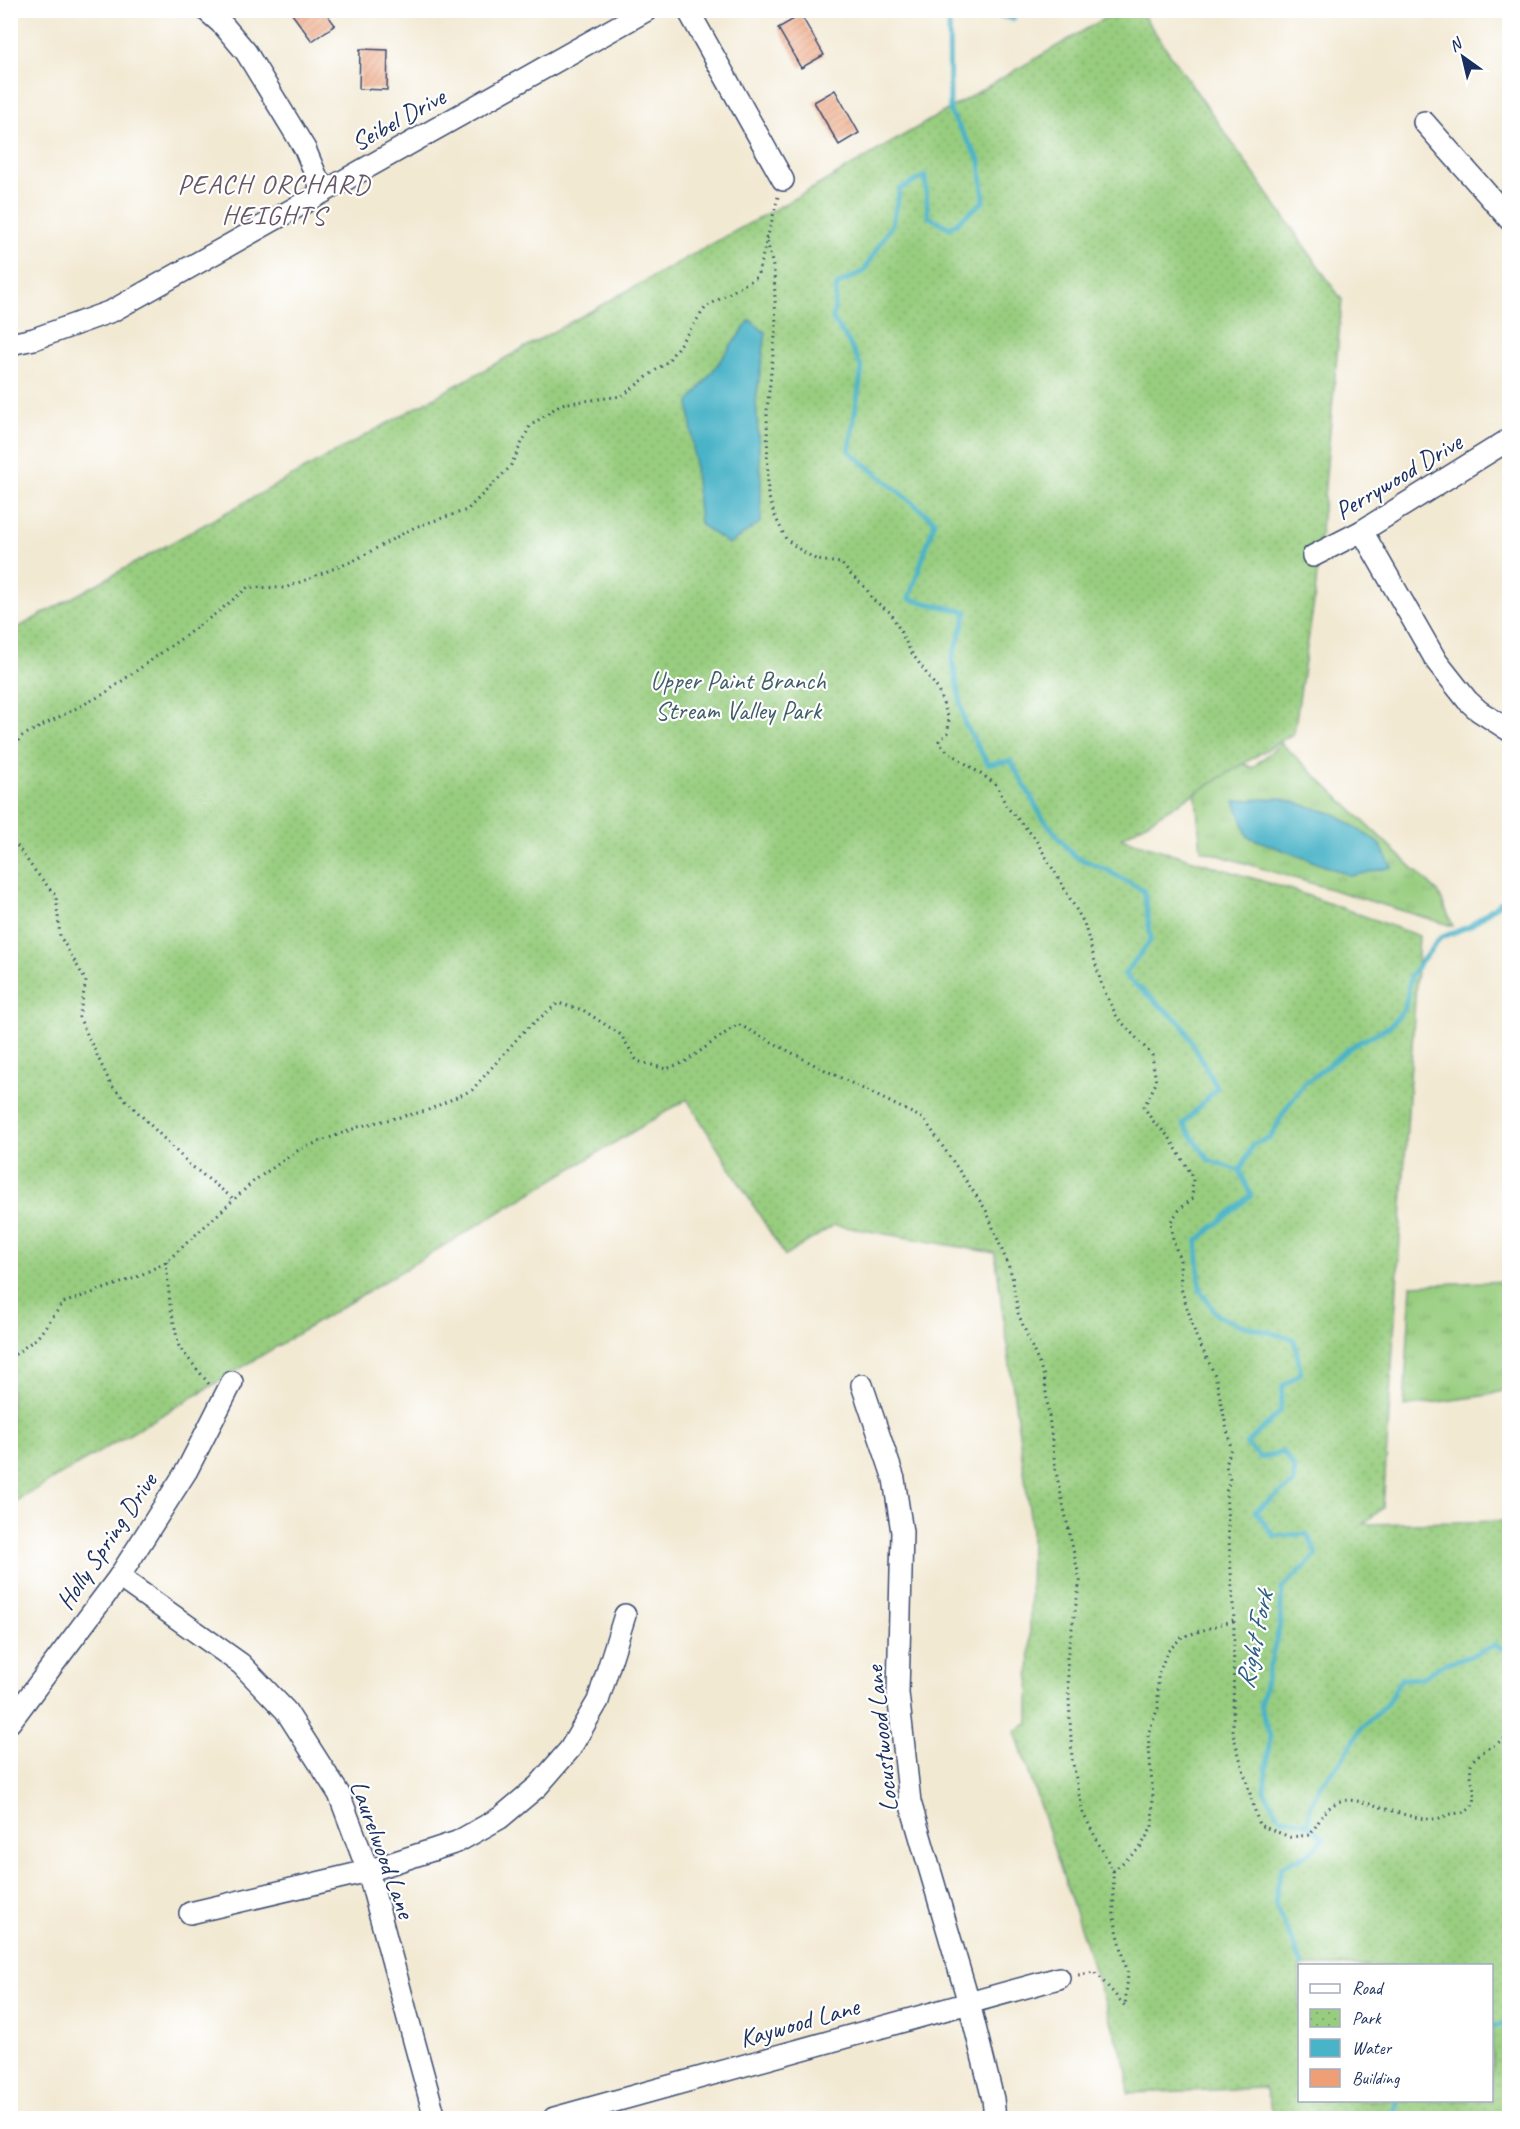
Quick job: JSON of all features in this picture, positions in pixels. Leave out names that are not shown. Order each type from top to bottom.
[{"type":"street","points":[[206,10],[225,26],[246,52],[305,149],[323,192]]},
{"type":"street","name":"Seibel Drive","points":[[10,344],[34,339],[112,311],[647,10]]},
{"type":"street","points":[[688,10],[783,180]]},
{"type":"street","points":[[1424,122],[1509,220]]},
{"type":"street","name":"Perrywood Drive","points":[[1313,556],[1362,531],[1509,439]]},
{"type":"street","points":[[1362,531],[1437,662],[1467,700],[1509,731]]},
{"type":"street","name":"Holly Spring Drive","points":[[10,1722],[119,1577],[187,1470],[221,1384]]},
{"type":"street","name":"Locustwood Lane","points":[[862,1385],[894,1479],[902,1532],[898,1693],[910,1802],[969,2003],[993,2099],[995,2118]]},
{"type":"street","name":"Laurelwood Lane","points":[[119,1577],[241,1664],[286,1711],[339,1794],[368,1871],[435,2118]]},
{"type":"street","points":[[190,1913],[368,1871],[457,1842],[500,1818],[538,1786],[570,1749],[598,1701],[625,1615]]},
{"type":"street","name":"Kaywood Lane","points":[[554,2118],[1059,1978]]},
{"type":"path","points":[[10,757],[20,737],[104,694],[218,612],[248,587],[285,588],[353,561],[415,527],[467,510],[510,467],[530,426],[561,404],[622,396],[668,361],[706,308],[757,277],[766,236],[783,180]]},
{"type":"path","points":[[766,236],[774,271],[776,327],[767,410],[768,494],[774,514],[786,538],[817,560],[841,563],[866,588],[872,599],[891,613],[911,652],[938,688],[949,719],[948,733],[939,741],[943,748],[997,785],[1006,806],[1034,837],[1084,923],[1102,986],[1117,1017],[1152,1055],[1156,1083],[1144,1107],[1152,1120],[1169,1137],[1193,1178],[1192,1198],[1171,1221],[1173,1240],[1180,1260],[1181,1288],[1196,1336],[1215,1375],[1231,1448],[1226,1466],[1230,1480],[1226,1492],[1234,1620],[1233,1734],[1260,1825],[1290,1837],[1310,1835],[1323,1815],[1336,1802],[1348,1799],[1407,1816],[1434,1819],[1469,1810],[1475,1797],[1471,1766],[1476,1756],[1502,1742],[1509,1734]]},
{"type":"path","points":[[10,836],[56,896],[60,936],[86,981],[79,1017],[111,1085],[189,1164],[235,1200]]},
{"type":"path","points":[[10,1358],[37,1338],[63,1303],[135,1278],[166,1262],[255,1180],[300,1149],[361,1126],[426,1111],[471,1090],[523,1032],[558,1003],[583,1010],[621,1035],[637,1061],[666,1069],[685,1062],[738,1024],[924,1119],[986,1210],[1012,1275],[1018,1313],[1044,1376],[1056,1472],[1080,1581],[1068,1658],[1072,1759],[1083,1813],[1113,1871],[1114,1918],[1128,1975],[1125,2006],[1095,1972],[1059,1978]]},
{"type":"path","points":[[166,1262],[170,1304],[179,1347],[221,1384]]},
{"type":"path","points":[[1113,1871],[1140,1848],[1152,1827],[1153,1797],[1148,1734],[1158,1708],[1158,1676],[1167,1652],[1182,1637],[1234,1620]]},
{"type":"green space","name":"Upper Paint Branch Stream Valley Park","points":[[1117,11],[1140,11],[1342,300],[1315,595],[1294,733],[1121,838],[1295,891],[1419,936],[1383,1508],[1363,1524],[1509,1521],[1509,2118],[1275,2118],[1265,2088],[1128,2093],[1128,2072],[1015,1731],[1029,1723],[1031,1524],[995,1253],[834,1225],[785,1256],[687,1099],[11,1504],[10,632],[815,187]]},
{"type":"green space","points":[[1190,734],[1252,768],[1281,743],[1438,892],[1453,926],[1201,850]]},
{"type":"green space","points":[[1509,1281],[1509,1389],[1488,1395],[1404,1407],[1411,1285]]},
{"type":"water","points":[[750,320],[766,333],[756,400],[761,522],[729,544],[700,524],[689,403]]},
{"type":"water","points":[[1280,798],[1335,814],[1379,843],[1392,867],[1352,876],[1248,837],[1235,801]]},
{"type":"building","points":[[289,10],[324,10],[335,25],[312,41]]},
{"type":"building","points":[[801,15],[824,55],[801,68],[778,28]]},
{"type":"building","points":[[360,49],[388,50],[387,90],[359,89]]},
{"type":"building","points":[[835,90],[859,133],[839,145],[814,102]]},
{"type":"waterway","name":"Right Fork","points":[[1017,10],[1013,19],[980,11],[956,12],[949,19],[950,112],[980,161],[984,201],[950,228],[928,216],[925,176],[900,189],[892,224],[864,271],[837,285],[833,320],[847,339],[862,368],[849,451],[935,521],[909,599],[967,612],[952,660],[965,724],[988,764],[1011,761],[1042,817],[1074,856],[1107,870],[1144,891],[1151,940],[1124,975],[1182,1024],[1217,1088],[1183,1124],[1209,1160],[1240,1171],[1251,1195],[1197,1241],[1200,1290],[1218,1316],[1241,1325],[1294,1339],[1301,1373],[1283,1386],[1280,1412],[1246,1444],[1261,1458],[1283,1452],[1295,1469],[1293,1484],[1255,1511],[1274,1536],[1307,1534],[1317,1555],[1282,1588],[1280,1624],[1260,1706],[1270,1736],[1264,1790],[1280,1817],[1308,1824],[1324,1839],[1311,1852],[1281,1867],[1275,1904],[1302,1964]]},
{"type":"waterway","points":[[1240,1171],[1253,1144],[1270,1138],[1287,1107],[1303,1085],[1352,1046],[1390,1026],[1405,1008],[1411,975],[1440,938],[1470,926],[1501,902]]},
{"type":"waterway","points":[[1308,1824],[1310,1807],[1320,1785],[1342,1760],[1362,1727],[1386,1705],[1401,1679],[1422,1678],[1445,1663],[1468,1657],[1495,1645],[1510,1652]]},
{"type":"waterway","points":[[1493,2027],[1510,2021]]},
{"type":"waterway","name":"Right Fork","points":[[1391,2118],[1397,2102]]},
{"type":"district","name":"PEACH ORCHARD HEIGHTS","points":[[274,200]]}]
